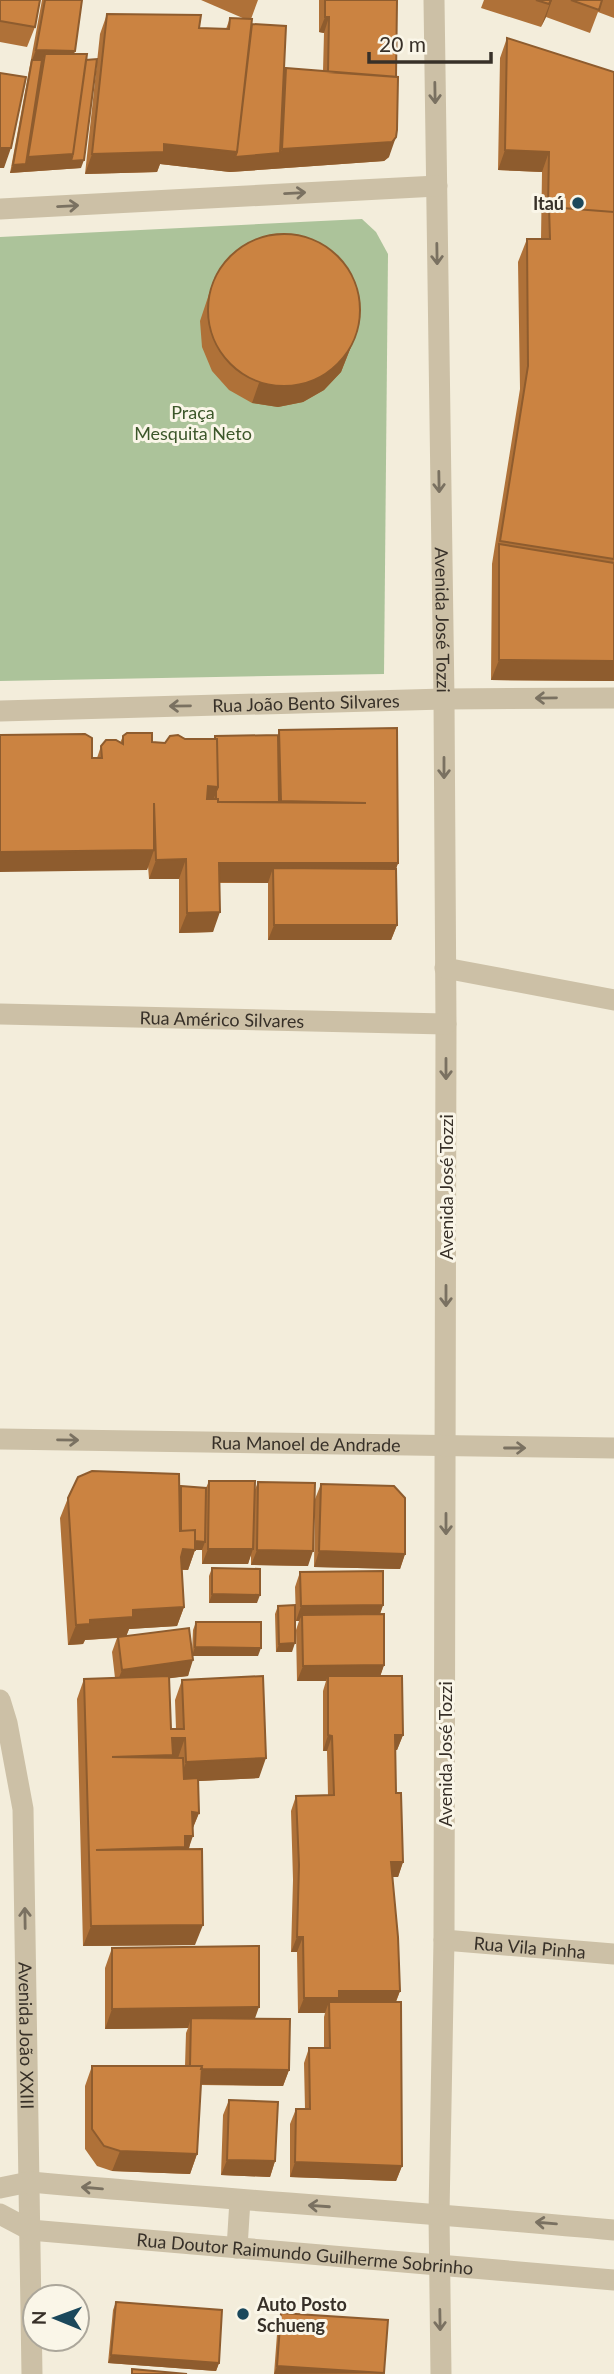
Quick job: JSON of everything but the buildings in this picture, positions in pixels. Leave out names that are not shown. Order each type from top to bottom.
[{"type":"street","name":"Avenida José Tozzi","points":[[434,0],[446,1024],[444,1940],[439,2214],[441,2374]]},
{"type":"street","points":[[0,209],[437,186]]},
{"type":"street","name":"Rua João Bento Silvares","points":[[0,711],[444,699],[614,698]]},
{"type":"street","points":[[445,968],[614,1000]]},
{"type":"street","name":"Rua Américo Silvares","points":[[0,1014],[446,1024]]},
{"type":"street","name":"Rua Manoel de Andrade","points":[[0,1439],[614,1448]]},
{"type":"street","name":"Avenida João XXIII","points":[[0,1700],[7,1723],[23,1809],[32,2374]]},
{"type":"street","name":"Rua Vila Pinha","points":[[444,1940],[614,1954]]},
{"type":"street","points":[[0,2188],[29,2182],[614,2230]]},
{"type":"street","points":[[237,2248],[240,2200]]},
{"type":"street","name":"Rua Doutor Raimundo Guilherme Sobrinho","points":[[0,2214],[30,2230],[614,2280]]},
{"type":"green space","name":"Praça Mesquita Neto","points":[[362,219],[376,232],[388,254],[384,674],[0,681],[0,237]]},
{"type":"place","name":"Itaú","points":[[578,203]]},
{"type":"place","name":"Auto Posto Schueng","points":[[243,2314]]}]
